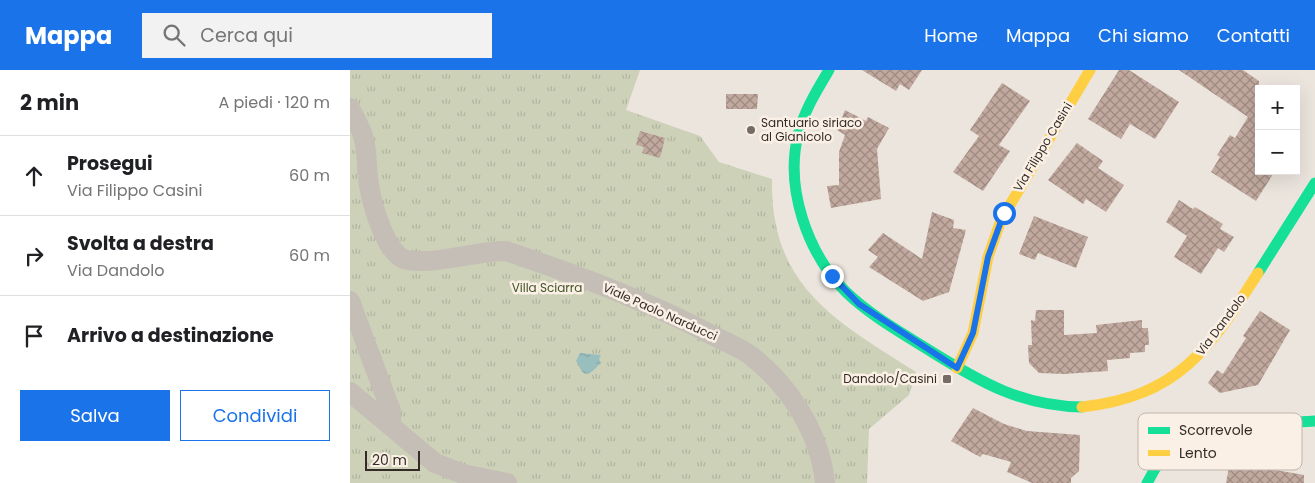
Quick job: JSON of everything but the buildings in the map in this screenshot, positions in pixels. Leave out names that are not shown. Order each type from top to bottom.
[{"type":"street","name":"Via Dandolo","points":[[829,70],[806,112],[796,153],[800,205],[814,247],[838,284],[859,304],[957,368],[1008,396],[1027,403],[1055,407],[1100,405],[1130,398],[1159,386],[1191,364],[1214,338],[1237,307],[1315,183]]},
{"type":"street","name":"Via Filippo Casini","points":[[957,368],[973,333],[988,257],[1001,220],[1090,70]]},
{"type":"street","name":"Viale Paolo Narducci","points":[[350,108],[363,136],[369,186],[385,238],[393,251],[406,260],[423,260],[459,258],[487,251],[506,251],[628,297],[690,323],[750,355],[783,385],[805,420],[823,465],[826,483]]},
{"type":"street","points":[[350,301],[391,411],[391,425]]},
{"type":"street","points":[[350,392],[435,463],[463,474],[507,483]]},
{"type":"street","points":[[1302,422],[1315,421]]},
{"type":"street","points":[[1148,483],[1155,470]]},
{"type":"green space","name":"Villa Sciarra","points":[[350,70],[640,70],[626,110],[700,136],[719,162],[772,179],[774,216],[782,248],[796,274],[813,297],[859,336],[916,372],[909,395],[869,429],[867,483],[350,483]]},
{"type":"water","points":[[580,353],[601,355],[599,359],[601,363],[591,372],[585,374],[576,361]]},
{"type":"traffic: fast","points":[[829,70],[811,101],[798,135],[795,155],[795,176],[797,198],[810,239],[832,276],[846,292],[876,317],[968,374],[1003,391],[1021,397],[1060,406],[1082,407]]},
{"type":"traffic: fast","points":[[1258,273],[1315,183]]},
{"type":"traffic: fast","points":[[1302,422],[1315,421]]},
{"type":"traffic: fast","points":[[1147,483],[1155,470]]},
{"type":"traffic: slow","points":[[957,368],[973,333],[988,257],[1001,220],[1090,70]]},
{"type":"traffic: slow","points":[[1082,407],[1115,401],[1143,392],[1167,380],[1188,365],[1223,325],[1258,273]]},
{"type":"place","name":"Santuario siriaco al Gianicolo","points":[[751,130]]},
{"type":"place","name":"Dandolo/Casini","points":[[947,379]]},
{"type":"route","points":[[832,276],[859,304],[957,368],[973,333],[988,257],[1004,213]]}]
